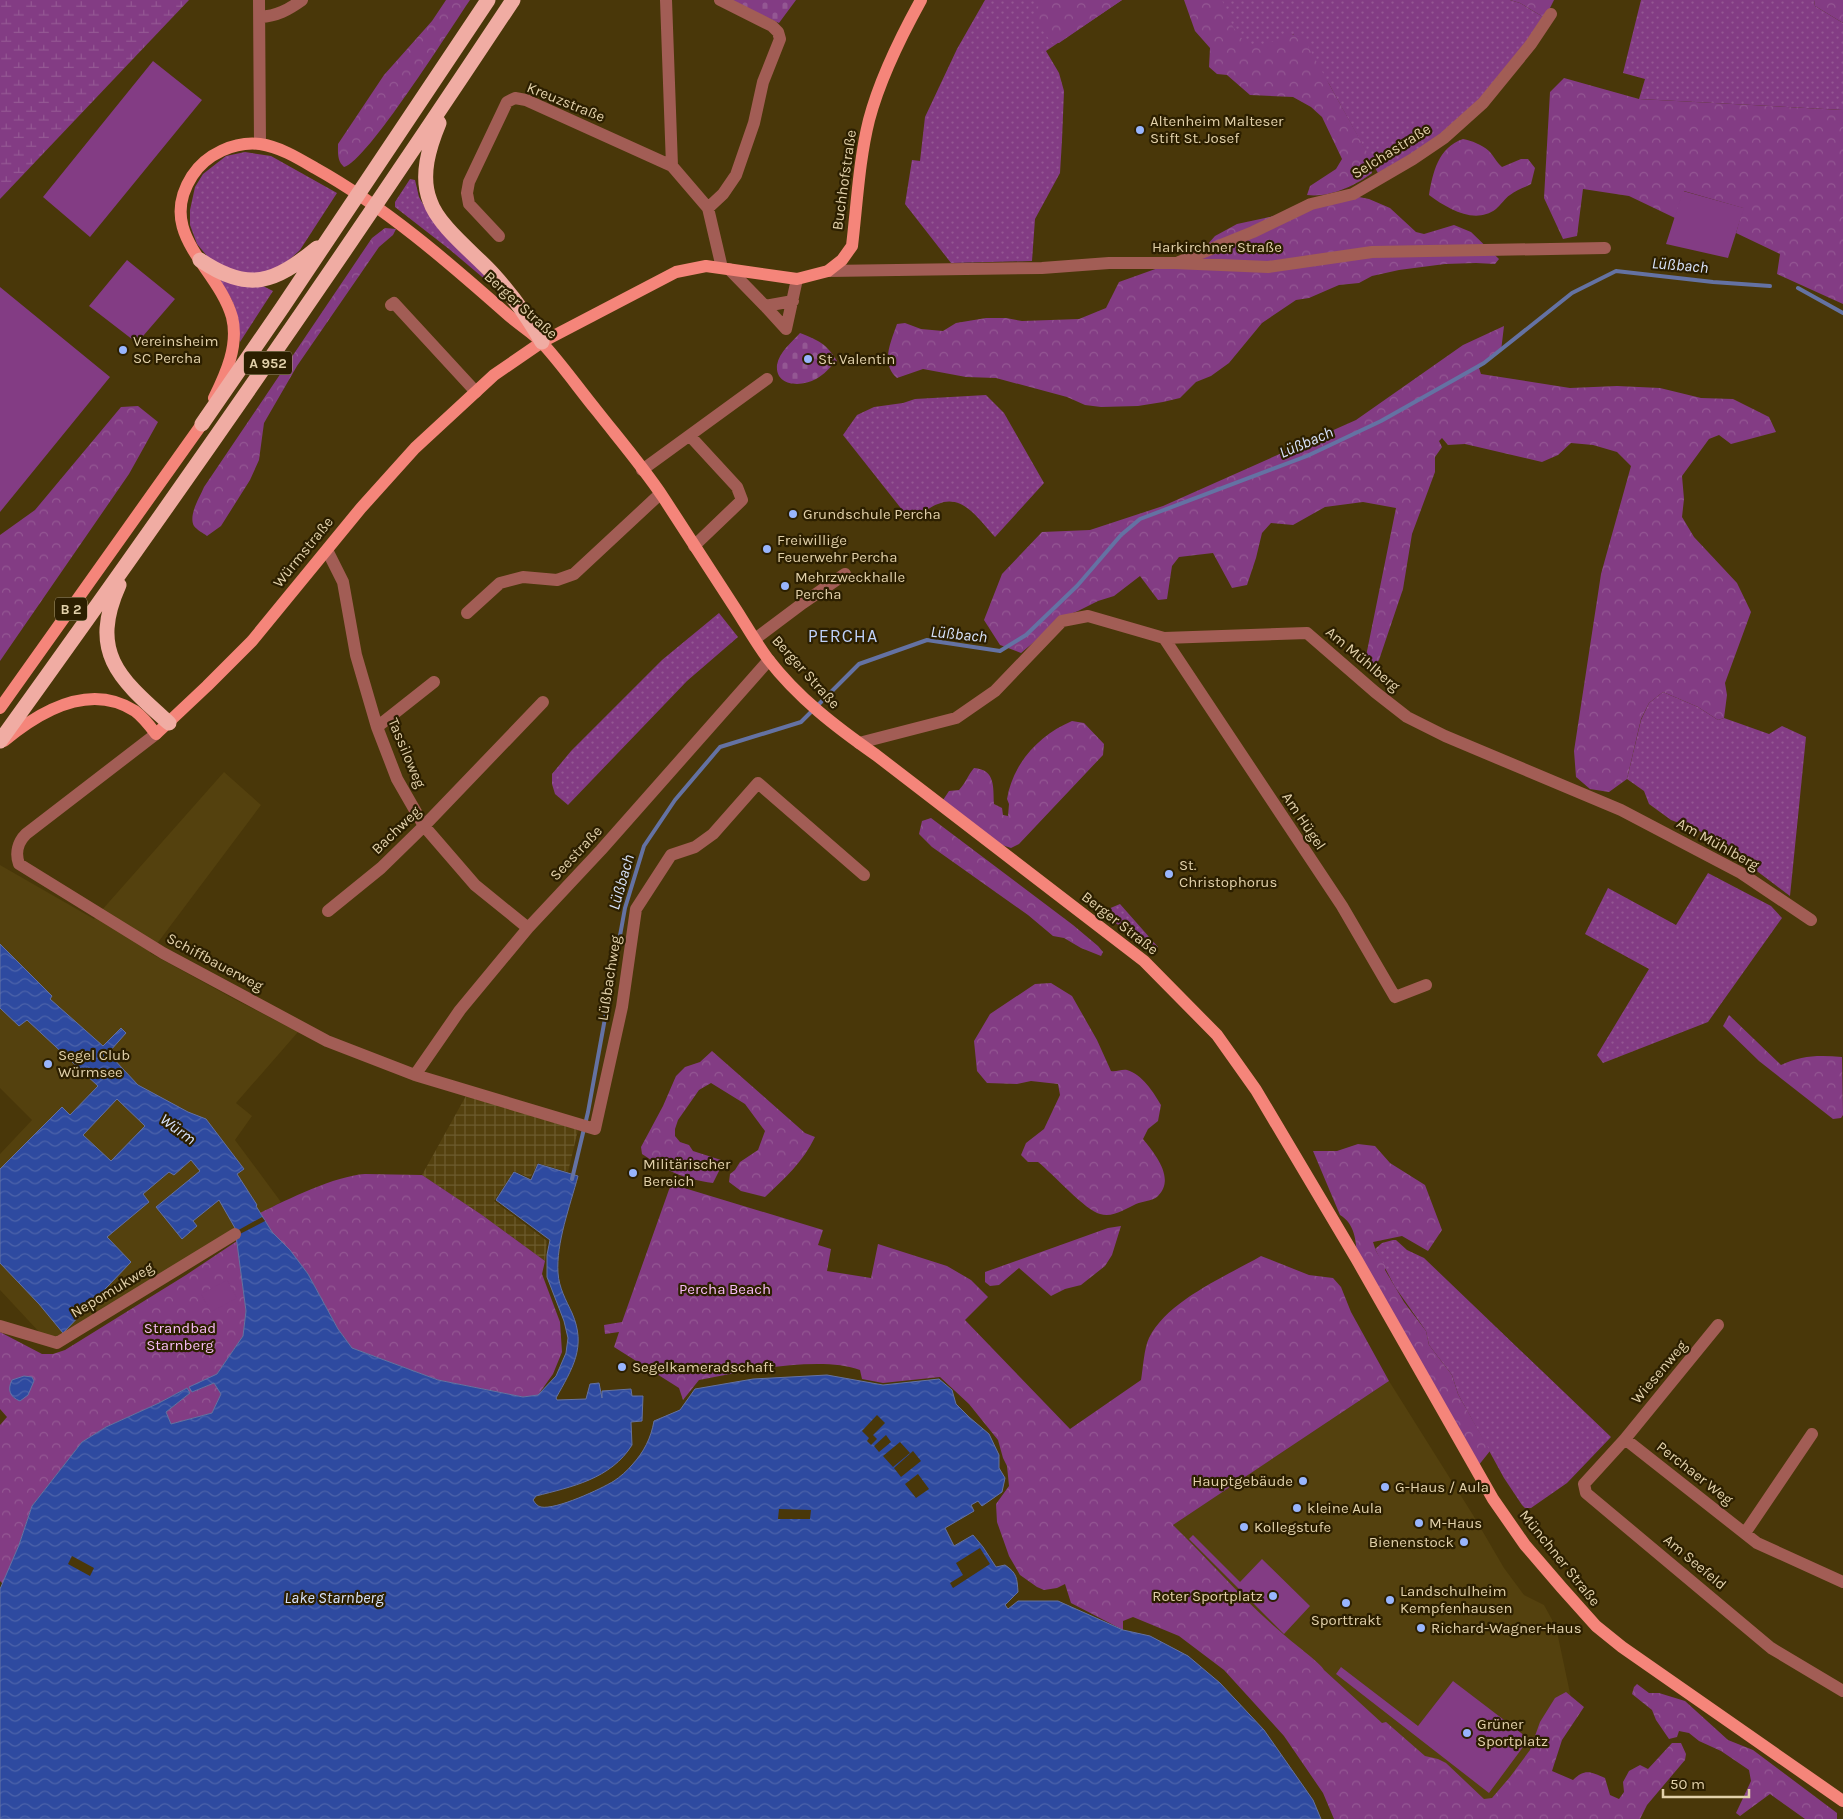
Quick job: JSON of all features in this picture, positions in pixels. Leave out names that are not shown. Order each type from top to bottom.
[{"type":"highway","name":"A 952","points":[[202,424],[334,232],[488,0]]},
{"type":"highway","name":"A 952","points":[[0,743],[136,552],[354,237],[513,0]]},
{"type":"highway","points":[[463,75],[442,114],[432,141],[427,162],[426,185],[430,202],[454,234],[507,290],[523,311],[542,342]]},
{"type":"highway","points":[[200,260],[212,268],[237,279],[248,281],[266,280],[296,264],[334,232]]},
{"type":"highway","points":[[136,552],[114,597],[106,639],[112,661],[122,679],[169,723]]},
{"type":"main road","name":"Buchhofstraße","points":[[542,342],[676,272],[706,266],[797,279],[828,271],[842,260],[852,246],[869,120],[882,80],[904,31],[922,0]]},
{"type":"main road","points":[[202,424],[227,367],[233,349],[234,336],[232,318],[226,303],[188,242],[182,228],[182,204],[185,190],[192,176],[201,164],[214,154],[239,145],[260,144]]},
{"type":"main road","name":"Berger Straße","points":[[260,144],[280,150],[332,178],[393,220],[461,273],[513,320],[542,342],[660,494],[769,660],[811,705],[832,724],[1139,957],[1217,1035],[1256,1090],[1349,1247]]},
{"type":"main road","name":"Würmstraße","points":[[156,734],[252,641],[361,508],[415,448],[494,375],[542,342]]},
{"type":"main road","name":"B 2","points":[[0,708],[202,424]]},
{"type":"main road","points":[[0,743],[28,722],[63,704],[82,699],[116,701],[136,712],[156,734]]},
{"type":"main road","name":"Münchner Straße","points":[[1349,1247],[1493,1499],[1525,1544],[1596,1626],[1622,1647],[1843,1801]]},
{"type":"street","points":[[259,0],[260,144]]},
{"type":"street","points":[[260,17],[274,16],[286,11],[302,0]]},
{"type":"street","points":[[666,0],[672,166]]},
{"type":"street","points":[[708,208],[724,194],[736,175],[754,123],[764,82],[780,39],[778,32],[772,26],[720,0]]},
{"type":"street","name":"Selchastraße","points":[[1174,264],[1253,232],[1312,204],[1353,194],[1413,159],[1444,138],[1483,102],[1526,52],[1551,14]]},
{"type":"street","name":"Kreuzstraße","points":[[499,236],[469,204],[467,192],[469,182],[507,102],[515,98],[526,100],[672,166],[708,208],[726,268]]},
{"type":"street","name":"Harkirchner Straße","points":[[828,271],[1042,268],[1109,263],[1268,267],[1372,252],[1605,248]]},
{"type":"street","points":[[726,268],[786,329],[797,279]]},
{"type":"street","points":[[765,306],[793,301]]},
{"type":"street","points":[[391,305],[394,302],[476,392]]},
{"type":"street","points":[[642,470],[767,379]]},
{"type":"street","points":[[690,436],[737,487],[742,500],[694,546]]},
{"type":"street","points":[[467,613],[500,583],[523,577],[557,580],[574,574],[660,494]]},
{"type":"street","name":"Tassiloweg","points":[[327,550],[343,582],[356,655],[377,727],[397,779],[424,826],[475,885],[528,928]]},
{"type":"street","points":[[755,640],[845,574]]},
{"type":"street","name":"Am Mühlberg","points":[[858,743],[956,718],[995,691],[1062,621],[1088,616],[1164,638],[1307,633],[1374,692],[1407,717],[1445,736],[1621,810],[1741,873],[1811,920]]},
{"type":"street","name":"Am Hügel","points":[[1164,638],[1342,906],[1395,997],[1426,985]]},
{"type":"street","name":"Seestraße","points":[[415,1075],[460,1010],[528,928],[607,843],[769,660]]},
{"type":"street","points":[[377,727],[434,682]]},
{"type":"street","name":"Bachweg","points":[[328,911],[381,868],[543,702]]},
{"type":"street","name":"Schiffbauerweg","points":[[156,734],[26,834],[18,846],[17,858],[19,864],[162,953],[328,1041],[415,1075],[595,1129]]},
{"type":"street","name":"Lüßbachweg","points":[[595,1129],[622,1007],[636,909],[671,855],[695,847],[713,834],[758,783],[864,875]]},
{"type":"street","name":"Nepomukweg","points":[[0,1326],[57,1343],[235,1234]]},
{"type":"street","name":"Wiesenweg","points":[[1625,1439],[1718,1325]]},
{"type":"street","points":[[1745,1533],[1812,1434]]},
{"type":"street","name":"Perchaer Weg","points":[[1625,1439],[1757,1543],[1843,1582]]},
{"type":"street","name":"Am Seefeld","points":[[1625,1439],[1584,1484],[1586,1493],[1772,1648],[1843,1691]]},
{"type":"shaded area","points":[[224,772],[261,805],[150,953],[298,1032],[236,1103],[252,1116],[235,1140],[281,1202],[235,1228],[57,1339],[41,1334],[0,1290],[0,1154],[32,1120],[0,1088],[0,865],[94,919]]},
{"type":"shaded area","points":[[467,1094],[578,1130],[568,1172],[538,1163],[530,1178],[514,1171],[494,1201],[547,1241],[545,1261],[482,1215],[422,1175]]},
{"type":"shaded area","name":"Landschulheim Kempfenhausen","points":[[1389,1381],[1504,1568],[1524,1595],[1544,1605],[1556,1627],[1574,1712],[1488,1819],[1258,1613],[1173,1525]]},
{"type":"green space","points":[[0,0],[189,0],[0,199]]},
{"type":"green space","points":[[446,0],[470,0],[389,119],[355,160],[344,167],[339,159],[338,144],[384,75],[432,21]]},
{"type":"green space","points":[[726,0],[796,0],[779,23]]},
{"type":"green space","points":[[985,0],[1122,0],[1046,51],[1059,73],[1064,91],[1060,173],[1035,219],[1032,261],[951,263],[905,204],[912,160],[920,161],[925,117],[957,49]]},
{"type":"green space","points":[[1042,0],[1122,0],[1059,43],[1052,43],[1033,18]]},
{"type":"green space","points":[[1184,0],[1222,0],[1233,27],[1246,44],[1266,44],[1292,34],[1304,39],[1372,161],[1372,173],[1358,182],[1333,193],[1307,195],[1310,186],[1336,169],[1342,159],[1322,117],[1311,107],[1293,97],[1250,95],[1227,75],[1217,74],[1209,67],[1210,48],[1195,31]]},
{"type":"green space","points":[[1204,0],[1510,0],[1520,3],[1545,18],[1519,58],[1444,138],[1379,175],[1329,84],[1293,34],[1248,63]]},
{"type":"green space","points":[[1510,0],[1554,0],[1545,18],[1520,3]]},
{"type":"green space","points":[[1641,0],[1814,0],[1815,6],[1843,23],[1843,110],[1639,99],[1645,79],[1623,73]]},
{"type":"green space","points":[[1814,0],[1843,0],[1843,23],[1815,6]]},
{"type":"green space","points":[[153,61],[202,100],[90,237],[43,197]]},
{"type":"green space","points":[[1564,78],[1639,99],[1843,110],[1843,304],[1777,274],[1780,254],[1736,233],[1743,208],[1684,191],[1675,218],[1629,196],[1583,189],[1577,236],[1563,239],[1544,198],[1550,92]]},
{"type":"green space","points":[[1463,139],[1476,143],[1486,149],[1502,167],[1521,159],[1528,159],[1535,168],[1531,184],[1512,193],[1496,209],[1488,214],[1479,216],[1453,210],[1436,200],[1429,195],[1432,178],[1438,162],[1448,148]]},
{"type":"green space","points":[[245,152],[271,156],[337,193],[300,250],[288,261],[271,270],[257,274],[234,272],[212,262],[197,244],[190,225],[190,210],[195,187],[203,174],[226,156]]},
{"type":"green space","points":[[410,179],[415,180],[419,197],[430,216],[514,308],[494,287],[395,207],[395,202]]},
{"type":"green space","points":[[1683,191],[1744,208],[1728,258],[1666,244]]},
{"type":"green space","points":[[1349,195],[1369,199],[1390,208],[1416,232],[1424,234],[1454,225],[1471,232],[1499,259],[1495,264],[1445,264],[1399,270],[1372,276],[1359,283],[1339,285],[1309,298],[1296,300],[1262,323],[1229,363],[1211,376],[1196,382],[1180,398],[1163,402],[1138,406],[1101,407],[1085,405],[1067,397],[996,378],[966,377],[923,369],[897,378],[889,366],[888,352],[897,324],[905,323],[921,329],[943,331],[956,323],[986,318],[1006,318],[1022,321],[1079,319],[1106,308],[1119,282],[1200,253],[1215,236],[1237,224],[1297,211]]},
{"type":"green space","points":[[385,228],[396,229],[393,235],[379,247],[297,366],[264,423],[259,460],[250,480],[221,526],[207,536],[194,526],[192,517],[204,487],[372,238]]},
{"type":"green space","points":[[127,260],[175,299],[137,343],[89,306]]},
{"type":"green space","points":[[215,275],[263,286],[273,291],[240,342],[234,306]]},
{"type":"green space","points":[[0,287],[110,377],[0,512]]},
{"type":"green space","points":[[1504,326],[1501,351],[1479,368],[1481,374],[1570,388],[1617,386],[1660,388],[1701,398],[1733,399],[1769,417],[1776,432],[1731,444],[1719,435],[1709,439],[1682,476],[1684,499],[1682,517],[1694,537],[1737,583],[1751,612],[1725,683],[1727,695],[1724,718],[1718,720],[1698,707],[1663,692],[1649,703],[1641,719],[1627,779],[1609,792],[1590,789],[1576,777],[1574,751],[1601,574],[1631,466],[1617,452],[1593,445],[1571,443],[1558,455],[1542,462],[1465,444],[1448,445],[1442,438],[1439,441],[1442,447],[1435,457],[1435,472],[1412,534],[1403,589],[1379,660],[1372,668],[1364,666],[1396,508],[1363,502],[1325,507],[1293,525],[1271,523],[1262,533],[1247,585],[1232,588],[1213,553],[1179,557],[1172,566],[1167,599],[1158,600],[1140,576],[1114,596],[1055,620],[1046,632],[1021,653],[1000,645],[984,620],[1002,574],[1042,532],[1090,530],[1163,506],[1356,420],[1463,345]]},
{"type":"green space","points":[[800,333],[822,343],[830,350],[837,361],[816,379],[797,384],[780,378],[777,365],[783,352]]},
{"type":"green space","points":[[986,395],[1004,413],[1044,483],[995,537],[970,510],[955,502],[935,505],[911,521],[843,435],[857,415],[874,407],[903,403],[915,399]]},
{"type":"green space","points":[[138,406],[158,422],[129,474],[0,661],[0,535],[35,510],[121,407]]},
{"type":"green space","points":[[719,613],[738,637],[687,681],[568,805],[555,794],[552,774],[571,751],[662,660]]},
{"type":"green space","points":[[1663,692],[1698,707],[1718,720],[1724,718],[1769,734],[1782,726],[1806,737],[1790,896],[1733,853],[1698,830],[1671,820],[1649,804],[1644,791],[1627,779],[1641,720],[1649,703]]},
{"type":"green space","points":[[1072,721],[1084,723],[1104,744],[1103,755],[1019,844],[1011,848],[1002,845],[943,800],[949,791],[959,790],[974,768],[981,769],[992,780],[994,804],[1002,808],[1003,815],[1008,816],[1009,804],[1007,799],[1010,786],[1022,762],[1039,742]]},
{"type":"green space","points":[[931,818],[1073,925],[1098,946],[1103,952],[1101,956],[1081,948],[1064,938],[1053,936],[1028,915],[932,847],[919,834],[922,821]]},
{"type":"green space","points":[[1708,873],[1771,906],[1782,918],[1708,1022],[1603,1063],[1597,1055],[1649,969],[1585,934],[1608,888],[1676,925]]},
{"type":"green space","points":[[1120,904],[1158,947],[1153,951],[1101,912]]},
{"type":"green space","points":[[1051,983],[1072,996],[1097,1040],[1111,1071],[1127,1070],[1138,1075],[1161,1105],[1158,1121],[1148,1129],[1143,1139],[1153,1151],[1161,1166],[1165,1181],[1163,1189],[1153,1199],[1114,1214],[1100,1214],[1086,1206],[1038,1162],[1028,1162],[1021,1155],[1026,1143],[1044,1129],[1060,1095],[1058,1084],[1031,1081],[1017,1084],[987,1083],[977,1071],[974,1041],[990,1014],[1035,984]]},
{"type":"green space","points":[[1729,1015],[1781,1065],[1811,1056],[1842,1057],[1843,1115],[1841,1118],[1833,1119],[1759,1061],[1723,1026]]},
{"type":"green space","points":[[712,1051],[805,1133],[815,1137],[799,1162],[765,1197],[741,1191],[729,1182],[730,1174],[740,1162],[758,1150],[765,1131],[745,1104],[711,1083],[699,1090],[678,1120],[675,1136],[680,1142],[689,1145],[693,1151],[721,1160],[721,1167],[713,1183],[676,1173],[642,1154],[641,1147],[663,1106],[676,1076],[685,1067],[700,1062]]},
{"type":"green space","points":[[1358,1144],[1375,1146],[1390,1163],[1425,1185],[1442,1230],[1428,1251],[1402,1236],[1373,1242],[1386,1267],[1385,1270],[1404,1302],[1426,1331],[1429,1345],[1452,1375],[1458,1394],[1490,1451],[1478,1466],[1357,1256],[1352,1228],[1340,1215],[1313,1151],[1337,1151]]},
{"type":"green space","points":[[365,1174],[422,1175],[482,1215],[545,1261],[542,1274],[560,1322],[562,1352],[553,1374],[538,1395],[523,1397],[438,1380],[352,1348],[338,1329],[308,1274],[272,1232],[260,1213],[326,1184]]},
{"type":"green space","name":"Percha Beach","points":[[671,1184],[823,1230],[818,1245],[831,1249],[827,1271],[871,1278],[878,1244],[947,1266],[971,1280],[988,1297],[965,1320],[1070,1429],[1141,1380],[1147,1342],[1158,1324],[1183,1301],[1215,1281],[1261,1256],[1309,1275],[1333,1278],[1341,1287],[1351,1312],[1389,1381],[1173,1525],[1254,1607],[1382,1723],[1386,1722],[1425,1756],[1446,1763],[1484,1799],[1492,1798],[1510,1777],[1530,1750],[1540,1722],[1555,1698],[1566,1692],[1584,1707],[1562,1740],[1552,1771],[1573,1780],[1577,1776],[1588,1772],[1605,1778],[1610,1795],[1619,1799],[1624,1792],[1623,1782],[1629,1771],[1640,1765],[1648,1769],[1672,1743],[1681,1743],[1686,1754],[1685,1760],[1647,1805],[1640,1819],[1334,1819],[1323,1793],[1284,1736],[1224,1670],[1179,1636],[1133,1617],[1123,1621],[1123,1630],[1071,1603],[1065,1584],[1057,1588],[1044,1590],[1020,1575],[1009,1556],[997,1522],[996,1504],[1009,1486],[1007,1466],[998,1440],[969,1404],[940,1377],[883,1383],[862,1379],[860,1370],[843,1366],[802,1364],[699,1380],[683,1400],[679,1388],[614,1347],[619,1332],[605,1334],[604,1325],[622,1322]]},
{"type":"green space","points":[[1121,1226],[1112,1255],[1105,1266],[1081,1285],[1065,1289],[1051,1296],[1019,1268],[999,1285],[990,1286],[985,1282],[985,1272],[1108,1228]]},
{"type":"green space","points":[[1396,1240],[1407,1250],[1424,1258],[1611,1437],[1567,1483],[1531,1508],[1525,1508],[1522,1505],[1504,1478],[1458,1394],[1452,1375],[1429,1345],[1426,1331],[1395,1287],[1375,1249],[1382,1243]]},
{"type":"green space","name":"Strandbad Starnberg","points":[[237,1241],[246,1311],[243,1336],[217,1374],[192,1392],[214,1383],[221,1394],[212,1413],[171,1424],[166,1412],[190,1393],[187,1388],[106,1427],[82,1442],[32,1506],[3,1584],[0,1581],[0,1425],[7,1417],[0,1409],[0,1332],[42,1354],[53,1354],[65,1350]]},
{"type":"green space","points":[[227,1280],[237,1298],[211,1312],[201,1294]]},
{"type":"green space","name":"Roter Sportplatz","points":[[1193,1535],[1240,1582],[1262,1559],[1310,1606],[1284,1634],[1189,1539]]},
{"type":"green space","name":"Grüner Sportplatz","points":[[1341,1667],[1418,1726],[1453,1681],[1529,1739],[1489,1793],[1336,1674]]},
{"type":"green space","points":[[1637,1684],[1649,1693],[1659,1693],[1685,1701],[1728,1740],[1753,1750],[1837,1813],[1837,1819],[1805,1819],[1770,1794],[1740,1816],[1736,1813],[1751,1781],[1749,1770],[1721,1751],[1699,1741],[1689,1733],[1679,1731],[1677,1737],[1669,1739],[1656,1720],[1652,1710],[1632,1694]]},
{"type":"water","name":"Lake Starnberg","points":[[0,944],[52,996],[50,999],[103,1046],[121,1028],[126,1033],[109,1054],[138,1085],[188,1112],[206,1119],[244,1169],[237,1174],[256,1206],[272,1232],[290,1250],[308,1274],[338,1329],[352,1348],[438,1380],[523,1397],[538,1395],[556,1376],[566,1353],[568,1338],[564,1321],[547,1277],[547,1255],[550,1240],[496,1200],[514,1172],[531,1180],[538,1164],[578,1176],[564,1224],[559,1249],[558,1273],[563,1294],[576,1325],[578,1347],[572,1367],[556,1398],[557,1400],[586,1399],[590,1384],[599,1383],[602,1398],[602,1391],[631,1389],[632,1396],[643,1396],[642,1421],[631,1422],[632,1445],[613,1466],[589,1480],[536,1496],[533,1500],[540,1507],[557,1505],[578,1498],[619,1478],[643,1450],[649,1439],[654,1421],[680,1410],[695,1389],[753,1379],[827,1375],[883,1385],[939,1379],[952,1390],[956,1404],[989,1434],[999,1455],[999,1468],[1005,1478],[1002,1492],[982,1506],[978,1501],[971,1505],[974,1511],[945,1528],[954,1546],[973,1535],[996,1567],[1005,1565],[1014,1573],[1017,1579],[1018,1592],[1005,1605],[1008,1609],[1018,1601],[1058,1601],[1123,1630],[1150,1636],[1188,1656],[1220,1683],[1264,1730],[1313,1800],[1321,1819],[0,1819],[0,1589],[19,1545],[32,1506],[82,1442],[106,1427],[187,1388],[190,1393],[166,1412],[171,1424],[212,1413],[221,1394],[214,1383],[192,1392],[189,1387],[217,1374],[243,1336],[246,1311],[235,1228],[219,1200],[193,1221],[197,1226],[182,1239],[156,1207],[200,1171],[191,1160],[174,1175],[169,1172],[143,1194],[149,1202],[107,1237],[131,1262],[63,1333],[39,1304],[0,1263],[0,1169],[62,1107],[70,1115],[98,1086],[27,1020],[19,1026],[0,1008]],"holes":[[[117,1099],[145,1126],[111,1161],[83,1135]]]},
{"type":"water","points":[[24,1376],[32,1377],[34,1381],[28,1395],[20,1401],[10,1393],[10,1387],[12,1380]]},
{"type":"pier","points":[[262,1217],[265,1221],[236,1236],[235,1232]]},
{"type":"pier","points":[[877,1415],[885,1423],[873,1435],[877,1439],[871,1445],[867,1441],[869,1438],[862,1431]]},
{"type":"pier","points":[[886,1435],[891,1442],[879,1452],[874,1446]]},
{"type":"pier","points":[[900,1442],[910,1453],[893,1467],[883,1456]]},
{"type":"pier","points":[[913,1451],[921,1461],[901,1477],[894,1468]]},
{"type":"pier","points":[[918,1474],[929,1489],[916,1498],[905,1484]]},
{"type":"pier","points":[[779,1509],[811,1510],[810,1519],[778,1519]]},
{"type":"pier","points":[[980,1548],[990,1564],[953,1588],[950,1583],[963,1575],[956,1563]]},
{"type":"pier","points":[[72,1556],[94,1568],[90,1576],[68,1564]]},
{"type":"waterway","name":"Lüßbach","points":[[572,1179],[588,1112],[625,908],[644,846],[675,800],[720,747],[801,722],[859,664],[927,640],[1000,651],[1026,635],[1077,586],[1121,535],[1140,519],[1307,456],[1381,421],[1484,363],[1572,293],[1616,271],[1713,282],[1770,286]]},
{"type":"waterway","name":"Lüßbach","points":[[1798,288],[1843,313]]},
{"type":"place","name":"Altenheim Malteser Stift St. Josef","points":[[1140,130]]},
{"type":"place","name":"Vereinsheim SC Percha","points":[[123,350]]},
{"type":"place","name":"St. Valentin","points":[[808,359]]},
{"type":"place","name":"Grundschule Percha","points":[[793,514]]},
{"type":"place","name":"Freiwillige Feuerwehr Percha","points":[[767,549]]},
{"type":"place","name":"Mehrzweckhalle Percha","points":[[785,586]]},
{"type":"place","name":"St. Christophorus","points":[[1169,874]]},
{"type":"place","name":"Segel Club Würmsee","points":[[48,1064]]},
{"type":"place","name":"Militärischer Bereich","points":[[633,1173]]},
{"type":"place","name":"Segelkameradschaft","points":[[622,1367]]},
{"type":"place","name":"Hauptgebäude","points":[[1303,1481]]},
{"type":"place","name":"G-Haus / Aula","points":[[1385,1487]]},
{"type":"place","name":"kleine Aula","points":[[1297,1508]]},
{"type":"place","name":"M-Haus","points":[[1419,1523]]},
{"type":"place","name":"Kollegstufe","points":[[1244,1527]]},
{"type":"place","name":"Bienenstock","points":[[1464,1542]]},
{"type":"place","name":"Roter Sportplatz","points":[[1273,1596]]},
{"type":"place","name":"Landschulheim Kempfenhausen","points":[[1390,1600]]},
{"type":"place","name":"Sporttrakt","points":[[1346,1603]]},
{"type":"place","name":"Richard-Wagner-Haus","points":[[1421,1628]]},
{"type":"place","name":"Grüner Sportplatz","points":[[1467,1733]]},
{"type":"district","name":"PERCHA","points":[[843,636]]},
{"type":"water label","name":"Würm","points":[[178,1129]]}]
